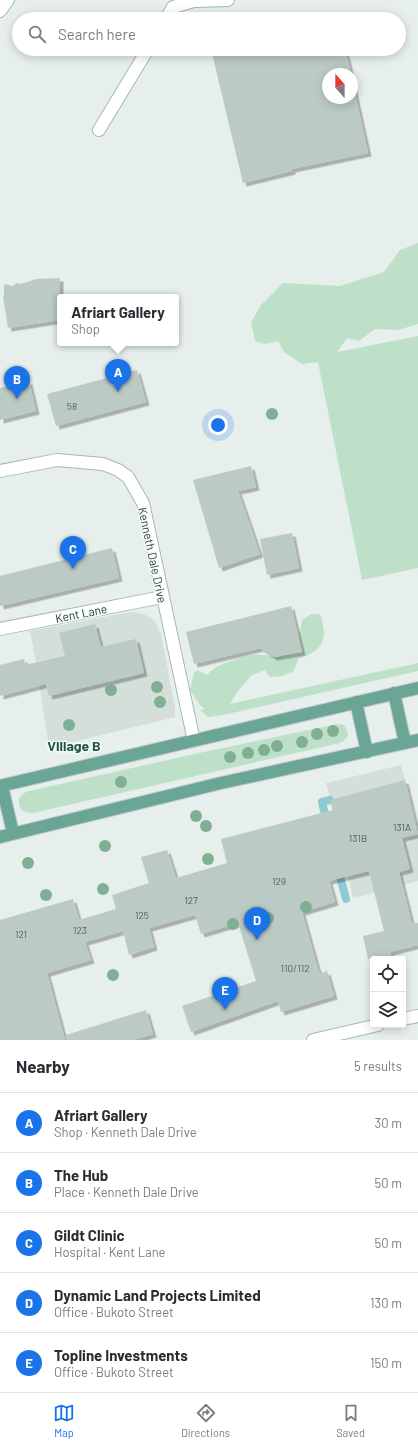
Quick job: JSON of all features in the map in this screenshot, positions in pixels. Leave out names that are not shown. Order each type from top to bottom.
[{"type":"main road","points":[[14,834],[1,786],[418,688]]},
{"type":"main road","points":[[394,693],[405,743]]},
{"type":"main road","points":[[356,702],[367,752]]},
{"type":"main road","points":[[0,837],[221,783],[418,740]]},
{"type":"street","points":[[0,10],[8,0]]},
{"type":"street","points":[[170,12],[173,7],[194,1],[228,0]]},
{"type":"street","points":[[99,130],[144,56]]},
{"type":"street","name":"Kenneth Dale Drive","points":[[0,471],[57,460],[103,464],[118,470],[128,477],[143,503],[194,741]]},
{"type":"street","name":"Kent Lane","points":[[0,629],[162,597]]},
{"type":"street","points":[[406,1018],[418,1016]]},
{"type":"street","points":[[313,1040],[370,1027]]},
{"type":"shaded area","points":[[131,612],[144,614],[155,621],[161,634],[175,707],[175,717],[49,748],[30,631]]},
{"type":"shaded area","points":[[401,765],[418,831],[418,881],[353,898],[326,783]]},
{"type":"green space","points":[[418,243],[418,324],[398,330],[375,329],[359,341],[347,338],[337,352],[418,336],[418,568],[362,580],[318,362],[302,364],[284,352],[278,341],[265,344],[255,341],[251,322],[261,305],[283,283],[340,286],[384,272],[400,250]]},
{"type":"green space","points":[[311,614],[319,614],[322,620],[324,632],[322,643],[319,647],[310,654],[298,659],[294,671],[282,676],[270,677],[265,670],[252,675],[238,691],[230,704],[418,663],[418,671],[223,715],[208,717],[200,710],[205,709],[200,705],[190,690],[194,673],[197,670],[207,675],[218,666],[244,657],[264,655],[277,657],[295,642],[300,632],[302,620]]},
{"type":"green space","points":[[337,724],[344,725],[348,733],[348,736],[340,743],[33,813],[23,811],[19,805],[19,798],[24,793],[29,791]]},
{"type":"building","points":[[213,56],[347,56],[350,68],[322,68],[322,104],[357,104],[368,153],[292,169],[292,171],[243,183]]},
{"type":"building","points":[[60,278],[60,294],[57,294],[57,320],[8,328],[3,296],[4,284],[13,286],[16,283],[21,284],[36,279]]},
{"type":"building","points":[[137,370],[146,402],[56,426],[47,394]]},
{"type":"building","points":[[29,381],[36,411],[0,420],[0,388]]},
{"type":"building","points":[[251,466],[256,487],[238,491],[260,554],[219,568],[193,480]]},
{"type":"building","points":[[292,533],[299,568],[267,575],[260,539]]},
{"type":"building","points":[[112,548],[119,578],[0,606],[0,576]]},
{"type":"building","points":[[291,606],[302,652],[274,657],[260,648],[194,664],[186,632]]},
{"type":"building","points":[[95,624],[101,647],[136,639],[144,673],[49,696],[46,684],[0,696],[0,665],[24,659],[25,665],[65,656],[59,633]]},
{"type":"building","points":[[405,780],[418,834],[402,838],[410,869],[399,872],[412,924],[418,923],[418,945],[390,952],[391,956],[370,956],[370,959],[368,959],[363,936],[384,931],[369,871],[329,881],[335,902],[302,912],[320,974],[327,971],[334,996],[281,1012],[278,1001],[191,1032],[182,1006],[256,981],[238,923],[201,934],[195,915],[149,928],[154,947],[129,955],[123,931],[85,942],[91,960],[47,973],[65,1040],[0,1040],[0,920],[73,899],[79,920],[116,909],[112,895],[149,883],[141,857],[167,850],[176,878],[227,863],[221,839],[333,810],[330,800]]},
{"type":"building","points":[[146,1010],[153,1034],[133,1040],[67,1040],[66,1035]]},
{"type":"waterway","points":[[327,823],[322,802],[330,800]]},
{"type":"waterway","points":[[338,869],[346,899]]},
{"type":"place","name":"Afriart Gallery","points":[[118,392]]},
{"type":"place","name":"The Hub","points":[[17,399]]},
{"type":"place","name":"Gildt Clinic","points":[[73,569]]},
{"type":"place","name":"Dynamic Land Projects Limited","points":[[257,940]]},
{"type":"place","name":"Topline Investments","points":[[225,1010]]},
{"type":"district","name":"Village B","points":[[74,745]]}]
